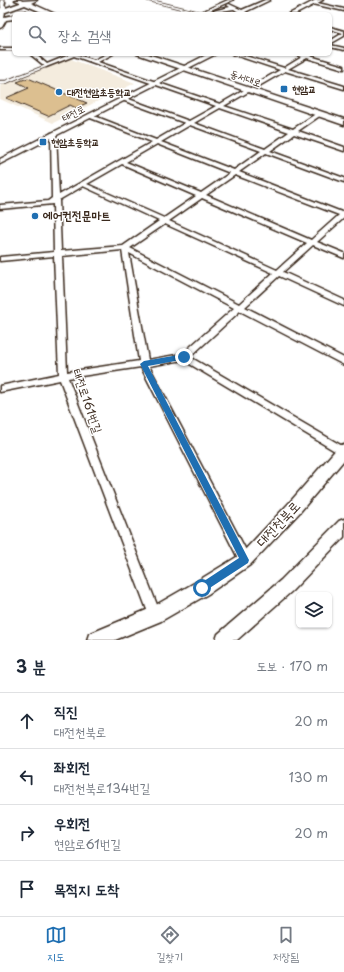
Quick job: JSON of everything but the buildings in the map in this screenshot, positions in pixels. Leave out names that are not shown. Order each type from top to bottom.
[{"type":"main road","points":[[1,10],[21,1],[34,0]]},
{"type":"main road","points":[[21,1],[48,12]]},
{"type":"main road","points":[[47,4],[51,12]]},
{"type":"main road","points":[[1,10],[12,15]]},
{"type":"main road","name":"동서대로","points":[[150,56],[257,86],[344,114]]},
{"type":"main road","name":"동서대로","points":[[165,56],[248,90],[344,122]]},
{"type":"street","points":[[0,24],[3,2],[1,0]]},
{"type":"street","points":[[219,0],[241,12],[268,0]]},
{"type":"street","points":[[205,12],[231,0]]},
{"type":"street","points":[[296,12],[320,0]]},
{"type":"street","points":[[314,3],[344,10]]},
{"type":"street","points":[[211,12],[233,8]]},
{"type":"street","points":[[0,24],[4,19],[12,17]]},
{"type":"street","points":[[332,29],[344,33]]},
{"type":"street","points":[[332,42],[344,33]]},
{"type":"street","points":[[332,45],[344,49]]},
{"type":"street","points":[[0,49],[12,49]]},
{"type":"street","points":[[34,56],[46,66],[68,56]]},
{"type":"street","points":[[78,56],[344,149]]},
{"type":"street","points":[[94,62],[107,56]]},
{"type":"street","name":"태전로","points":[[0,162],[209,56]]},
{"type":"street","points":[[240,56],[344,88]]},
{"type":"street","points":[[257,86],[307,56]]},
{"type":"street","points":[[312,56],[344,68]]},
{"type":"street","points":[[0,207],[49,203],[248,90]]},
{"type":"street","points":[[124,99],[344,180]]},
{"type":"street","points":[[0,259],[124,248],[319,114]]},
{"type":"street","points":[[0,389],[63,376],[184,357],[343,215],[90,116]]},
{"type":"street","name":"태전로161번길","points":[[53,134],[63,376],[155,615]]},
{"type":"street","points":[[122,162],[344,256]]},
{"type":"street","points":[[83,184],[344,303]]},
{"type":"street","points":[[124,248],[344,362]]},
{"type":"street","points":[[124,248],[144,364],[245,560]]},
{"type":"street","points":[[184,357],[344,450]]},
{"type":"street","name":"대전천북로","points":[[95,640],[155,615],[202,588],[245,560],[295,507],[344,450]]},
{"type":"street","points":[[224,640],[256,614],[309,564],[344,526]]},
{"type":"lane","points":[[148,0],[193,12]]},
{"type":"lane","points":[[0,82],[6,82],[46,66]]},
{"type":"shaded area","name":"대전현암초등학교","points":[[68,58],[135,83],[53,123],[0,99],[0,86]]},
{"type":"tunnel","points":[[0,0],[7,6],[23,12]]},
{"type":"place","name":"현암교","points":[[284,89]]},
{"type":"place","name":"대전현암초등학교","points":[[59,92]]},
{"type":"place","name":"현암초등학교","points":[[43,142]]},
{"type":"place","name":"에어컨전문마트","points":[[35,216]]},
{"type":"route","points":[[184,357],[144,364],[245,560],[202,588]]}]
